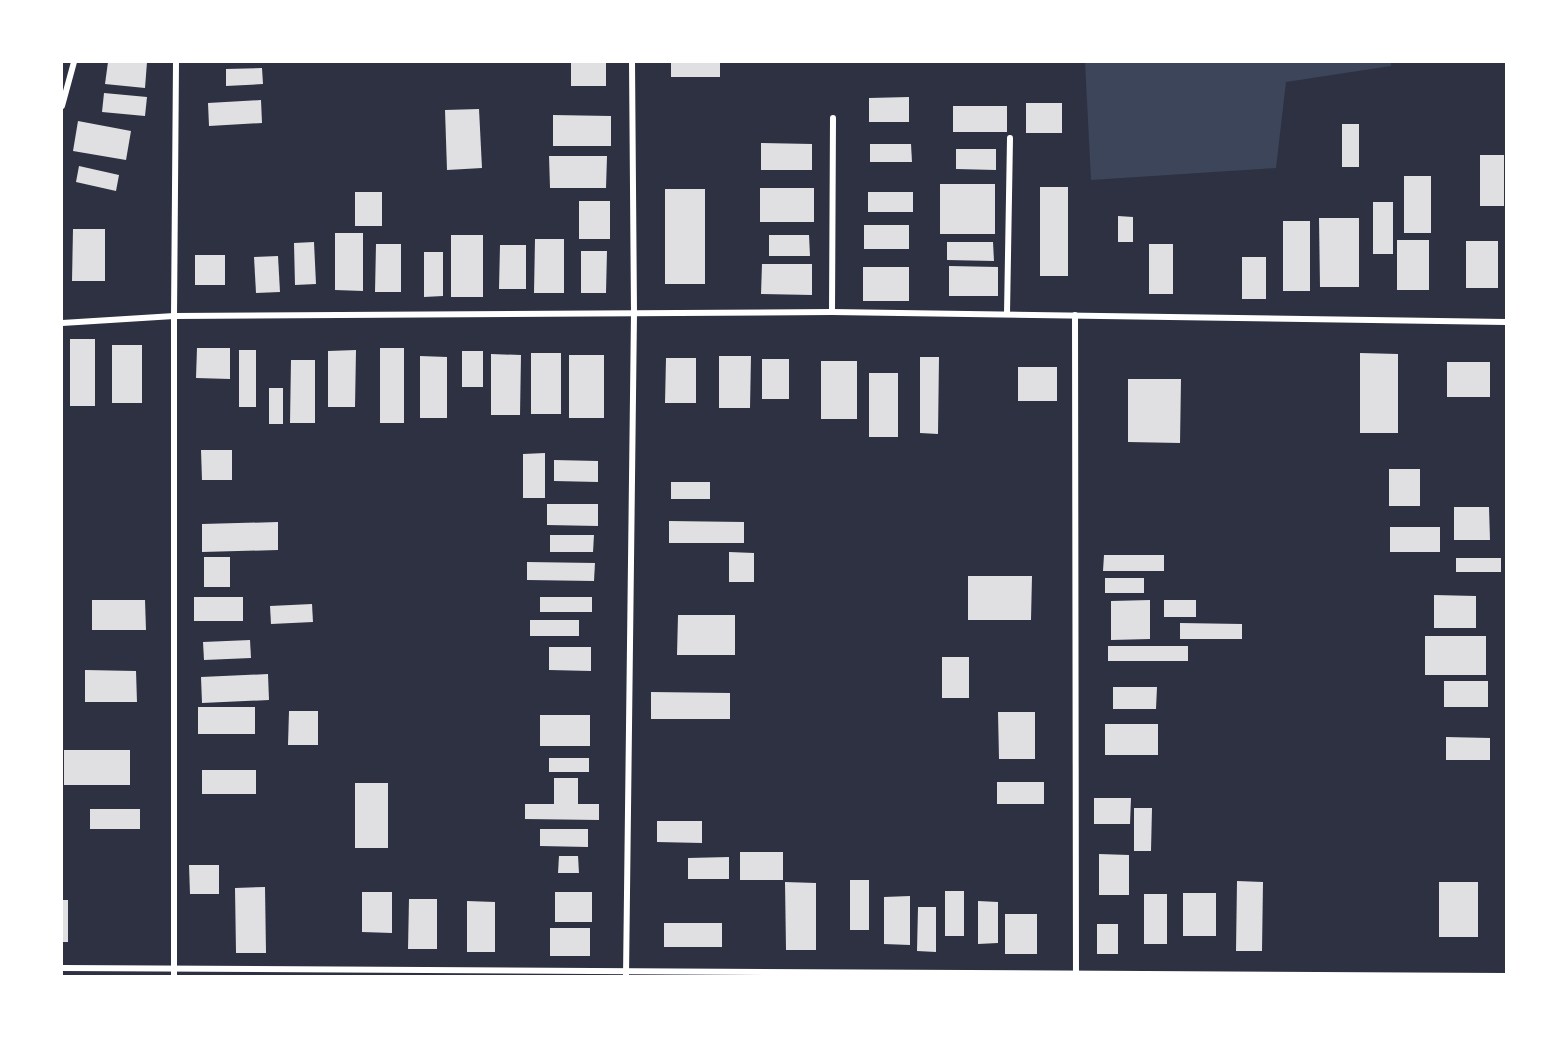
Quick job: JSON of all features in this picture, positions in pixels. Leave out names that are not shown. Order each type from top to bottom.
[{"type":"street","points":[[62,106],[74,62]]},
{"type":"street","points":[[174,976],[174,316],[177,62]]},
{"type":"street","points":[[626,974],[634,313],[632,62]]},
{"type":"street","points":[[832,312],[833,118]]},
{"type":"street","points":[[1007,314],[1010,138]]},
{"type":"street","points":[[62,323],[174,316],[832,312],[1506,322]]},
{"type":"street","points":[[1075,315],[1076,975]]},
{"type":"street","points":[[62,968],[626,974],[1506,976]]},
{"type":"shaded area","points":[[1085,62],[1391,62],[1391,66],[1286,82],[1276,168],[1091,180]]},
{"type":"building","points":[[108,62],[147,62],[145,88],[105,84]]},
{"type":"building","points":[[571,62],[606,62],[606,86],[571,86]]},
{"type":"building","points":[[671,62],[720,62],[720,77],[671,77]]},
{"type":"building","points":[[262,68],[263,84],[226,86],[226,69]]},
{"type":"building","points":[[104,93],[147,97],[145,116],[102,112]]},
{"type":"building","points":[[909,97],[909,122],[869,122],[869,98]]},
{"type":"building","points":[[261,100],[262,123],[209,126],[208,103]]},
{"type":"building","points":[[1026,103],[1062,103],[1062,133],[1026,133]]},
{"type":"building","points":[[953,106],[1007,106],[1007,132],[953,132]]},
{"type":"building","points":[[479,109],[482,168],[447,170],[445,110]]},
{"type":"building","points":[[553,115],[611,116],[611,146],[553,146]]},
{"type":"building","points":[[78,121],[131,131],[126,160],[73,151]]},
{"type":"building","points":[[1342,124],[1359,124],[1359,167],[1342,167]]},
{"type":"building","points":[[761,143],[812,144],[812,170],[761,170]]},
{"type":"building","points":[[870,144],[911,144],[912,162],[870,162]]},
{"type":"building","points":[[956,149],[996,149],[996,170],[956,169]]},
{"type":"building","points":[[1480,155],[1504,155],[1504,206],[1480,206]]},
{"type":"building","points":[[549,156],[607,156],[606,188],[550,188]]},
{"type":"building","points":[[79,166],[119,175],[116,191],[76,182]]},
{"type":"building","points":[[1404,176],[1431,176],[1431,233],[1404,233]]},
{"type":"building","points":[[940,184],[995,184],[995,234],[940,234]]},
{"type":"building","points":[[1040,187],[1068,187],[1068,276],[1040,276]]},
{"type":"building","points":[[760,188],[814,188],[814,222],[760,222]]},
{"type":"building","points":[[665,189],[705,189],[705,284],[665,284]]},
{"type":"building","points":[[355,192],[382,192],[382,226],[355,226]]},
{"type":"building","points":[[868,192],[913,192],[913,212],[868,212]]},
{"type":"building","points":[[579,201],[610,201],[610,239],[579,239]]},
{"type":"building","points":[[1373,202],[1393,202],[1393,254],[1373,254]]},
{"type":"building","points":[[1118,216],[1133,217],[1133,242],[1118,242]]},
{"type":"building","points":[[1319,218],[1359,218],[1359,287],[1320,287]]},
{"type":"building","points":[[1283,221],[1310,221],[1310,291],[1283,291]]},
{"type":"building","points":[[864,225],[909,225],[909,249],[864,249]]},
{"type":"building","points":[[73,229],[105,229],[105,281],[72,281]]},
{"type":"building","points":[[335,233],[363,233],[363,291],[335,290]]},
{"type":"building","points":[[451,235],[483,235],[483,297],[451,297]]},
{"type":"building","points":[[769,235],[809,235],[810,256],[769,256]]},
{"type":"building","points":[[535,239],[564,239],[564,293],[534,293]]},
{"type":"building","points":[[1397,240],[1429,240],[1429,290],[1397,290]]},
{"type":"building","points":[[1466,241],[1498,241],[1498,288],[1466,288]]},
{"type":"building","points":[[314,242],[316,284],[295,285],[294,243]]},
{"type":"building","points":[[947,242],[993,242],[994,261],[947,260]]},
{"type":"building","points":[[376,244],[401,244],[401,292],[375,292]]},
{"type":"building","points":[[1149,244],[1173,244],[1173,294],[1149,294]]},
{"type":"building","points":[[500,245],[526,245],[526,289],[499,289]]},
{"type":"building","points":[[581,251],[607,251],[606,293],[581,293]]},
{"type":"building","points":[[424,252],[443,252],[443,296],[424,297]]},
{"type":"building","points":[[195,255],[225,255],[225,285],[195,285]]},
{"type":"building","points":[[278,256],[280,292],[256,293],[254,257]]},
{"type":"building","points":[[1242,257],[1266,257],[1266,299],[1242,299]]},
{"type":"building","points":[[762,264],[812,264],[812,295],[761,294]]},
{"type":"building","points":[[949,266],[998,267],[998,296],[949,296]]},
{"type":"building","points":[[863,267],[909,267],[909,301],[863,301]]},
{"type":"building","points":[[70,339],[95,339],[95,406],[70,406]]},
{"type":"building","points":[[112,345],[142,345],[142,403],[112,403]]},
{"type":"building","points":[[197,348],[230,348],[230,379],[196,378]]},
{"type":"building","points":[[380,348],[404,348],[404,423],[380,423]]},
{"type":"building","points":[[239,350],[256,350],[256,407],[239,407]]},
{"type":"building","points":[[356,350],[355,407],[328,407],[328,351]]},
{"type":"building","points":[[462,351],[483,351],[483,387],[462,387]]},
{"type":"building","points":[[531,353],[561,353],[561,414],[531,414]]},
{"type":"building","points":[[1360,353],[1398,354],[1398,433],[1360,433]]},
{"type":"building","points":[[491,354],[521,355],[520,415],[491,415]]},
{"type":"building","points":[[569,355],[604,355],[604,418],[569,418]]},
{"type":"building","points":[[420,356],[447,357],[447,418],[420,418]]},
{"type":"building","points":[[719,356],[751,356],[750,408],[719,408]]},
{"type":"building","points":[[920,357],[939,357],[938,434],[920,433]]},
{"type":"building","points":[[666,358],[696,358],[696,403],[665,403]]},
{"type":"building","points":[[762,359],[789,359],[789,399],[762,399]]},
{"type":"building","points":[[291,360],[315,360],[315,423],[290,423]]},
{"type":"building","points":[[821,361],[857,361],[857,419],[821,419]]},
{"type":"building","points":[[1447,362],[1490,362],[1490,397],[1447,397]]},
{"type":"building","points":[[1018,367],[1057,367],[1057,401],[1018,401]]},
{"type":"building","points":[[869,373],[898,373],[898,437],[869,437]]},
{"type":"building","points":[[1128,379],[1181,379],[1180,443],[1128,442]]},
{"type":"building","points":[[269,388],[283,388],[283,424],[269,424]]},
{"type":"building","points":[[201,450],[232,450],[232,480],[202,480]]},
{"type":"building","points":[[545,453],[545,498],[523,498],[523,454]]},
{"type":"building","points":[[554,460],[598,461],[598,482],[554,481]]},
{"type":"building","points":[[1389,469],[1420,469],[1420,506],[1389,506]]},
{"type":"building","points":[[671,482],[710,482],[710,499],[671,499]]},
{"type":"building","points":[[547,504],[598,504],[598,526],[547,525]]},
{"type":"building","points":[[1454,507],[1489,507],[1490,540],[1454,540]]},
{"type":"building","points":[[669,521],[744,522],[744,543],[669,543]]},
{"type":"building","points":[[278,522],[278,550],[202,552],[202,524]]},
{"type":"building","points":[[1390,527],[1440,527],[1440,552],[1390,552]]},
{"type":"building","points":[[550,535],[594,535],[593,552],[550,552]]},
{"type":"building","points":[[729,552],[754,553],[754,582],[729,582]]},
{"type":"building","points":[[1104,555],[1164,555],[1164,571],[1103,571]]},
{"type":"building","points":[[204,557],[230,557],[230,587],[204,587]]},
{"type":"building","points":[[1456,558],[1501,558],[1501,572],[1456,572]]},
{"type":"building","points":[[527,562],[595,563],[594,581],[527,580]]},
{"type":"building","points":[[968,576],[1032,576],[1031,620],[968,620]]},
{"type":"building","points":[[1105,578],[1144,578],[1144,593],[1105,593]]},
{"type":"building","points":[[1434,595],[1476,596],[1476,628],[1434,628]]},
{"type":"building","points":[[194,597],[243,597],[243,621],[194,621]]},
{"type":"building","points":[[540,597],[592,597],[592,612],[540,612]]},
{"type":"building","points":[[92,600],[145,600],[146,630],[92,630]]},
{"type":"building","points":[[1150,600],[1150,639],[1111,640],[1111,601]]},
{"type":"building","points":[[1164,600],[1196,600],[1196,617],[1164,617]]},
{"type":"building","points":[[312,604],[313,622],[271,624],[270,606]]},
{"type":"building","points":[[678,615],[735,615],[735,655],[677,655]]},
{"type":"building","points":[[530,620],[579,620],[579,636],[530,636]]},
{"type":"building","points":[[1180,623],[1242,624],[1242,639],[1180,639]]},
{"type":"building","points":[[1425,636],[1486,636],[1486,675],[1425,675]]},
{"type":"building","points":[[250,640],[251,658],[204,660],[203,642]]},
{"type":"building","points":[[1108,646],[1188,646],[1188,661],[1108,661]]},
{"type":"building","points":[[549,647],[591,647],[591,671],[549,670]]},
{"type":"building","points":[[942,657],[969,657],[969,698],[942,698]]},
{"type":"building","points":[[85,670],[136,671],[137,702],[85,702]]},
{"type":"building","points":[[268,674],[269,700],[202,703],[201,677]]},
{"type":"building","points":[[1444,681],[1488,681],[1488,707],[1444,707]]},
{"type":"building","points":[[1113,687],[1157,687],[1156,709],[1113,709]]},
{"type":"building","points":[[651,692],[730,693],[730,719],[651,719]]},
{"type":"building","points":[[198,707],[255,707],[255,734],[198,734]]},
{"type":"building","points":[[289,711],[318,711],[318,745],[288,745]]},
{"type":"building","points":[[998,712],[1035,712],[1035,759],[999,759]]},
{"type":"building","points":[[540,715],[590,715],[590,746],[540,746]]},
{"type":"building","points":[[1105,724],[1158,724],[1158,755],[1105,755]]},
{"type":"building","points":[[1446,737],[1490,738],[1490,760],[1446,760]]},
{"type":"building","points":[[64,750],[130,750],[130,785],[64,785]]},
{"type":"building","points":[[549,758],[589,758],[589,772],[549,772]]},
{"type":"building","points":[[202,770],[256,770],[256,794],[202,794]]},
{"type":"building","points":[[554,778],[578,778],[578,804],[599,804],[599,820],[525,819],[525,804],[554,804]]},
{"type":"building","points":[[997,782],[1044,782],[1044,804],[997,804]]},
{"type":"building","points":[[355,783],[388,783],[388,848],[355,848]]},
{"type":"building","points":[[1094,798],[1131,798],[1130,824],[1094,824]]},
{"type":"building","points":[[1134,808],[1152,808],[1151,851],[1134,851]]},
{"type":"building","points":[[90,809],[140,809],[140,829],[90,829]]},
{"type":"building","points":[[657,821],[702,821],[702,843],[657,842]]},
{"type":"building","points":[[540,829],[588,829],[588,847],[540,846]]},
{"type":"building","points":[[740,852],[783,852],[783,880],[740,880]]},
{"type":"building","points":[[1099,854],[1129,855],[1129,895],[1099,895]]},
{"type":"building","points":[[559,856],[578,856],[579,873],[558,873]]},
{"type":"building","points":[[729,857],[729,879],[688,879],[688,858]]},
{"type":"building","points":[[189,865],[219,865],[219,894],[190,894]]},
{"type":"building","points":[[850,880],[869,880],[869,930],[850,930]]},
{"type":"building","points":[[1237,881],[1263,882],[1262,951],[1236,951]]},
{"type":"building","points":[[785,882],[816,883],[816,950],[786,950]]},
{"type":"building","points":[[1439,882],[1478,882],[1478,937],[1439,937]]},
{"type":"building","points":[[265,887],[266,953],[236,953],[235,888]]},
{"type":"building","points":[[945,891],[964,891],[964,936],[945,936]]},
{"type":"building","points":[[362,892],[392,892],[392,933],[362,932]]},
{"type":"building","points":[[555,892],[592,892],[592,922],[555,922]]},
{"type":"building","points":[[1183,893],[1216,893],[1216,936],[1183,936]]},
{"type":"building","points":[[1144,894],[1167,894],[1167,944],[1144,944]]},
{"type":"building","points":[[910,896],[910,945],[884,944],[884,897]]},
{"type":"building","points":[[409,899],[437,899],[437,949],[408,949]]},
{"type":"building","points":[[62,900],[68,900],[68,942],[62,942]]},
{"type":"building","points":[[467,901],[495,902],[495,952],[467,952]]},
{"type":"building","points":[[978,901],[998,902],[998,943],[978,944]]},
{"type":"building","points":[[918,907],[936,907],[936,952],[917,951]]},
{"type":"building","points":[[1005,914],[1037,914],[1037,954],[1005,954]]},
{"type":"building","points":[[664,923],[722,923],[722,947],[664,947]]},
{"type":"building","points":[[1097,924],[1118,924],[1118,954],[1097,954]]},
{"type":"building","points":[[550,928],[590,928],[590,956],[550,956]]}]
